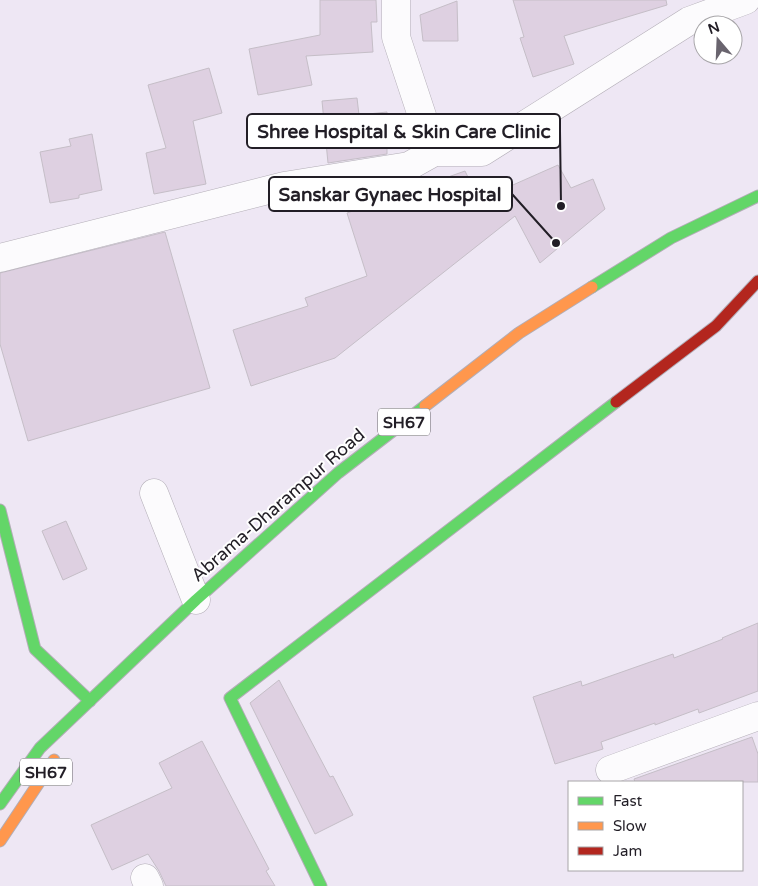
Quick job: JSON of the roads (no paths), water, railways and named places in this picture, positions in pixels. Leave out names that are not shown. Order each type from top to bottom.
[{"type":"main road","name":"Abrama-Dharampur Road","points":[[90,701],[196,600],[338,473],[519,333],[671,238],[758,196]]},
{"type":"main road","points":[[321,886],[230,698],[716,326],[758,282]]},
{"type":"main road","points":[[0,510],[35,648],[90,701]]},
{"type":"main road","name":"SH67","points":[[0,841],[65,743],[90,701]]},
{"type":"main road","name":"SH67","points":[[0,804],[40,748],[90,701]]},
{"type":"street","points":[[396,0],[396,37],[434,152]]},
{"type":"street","points":[[0,258],[284,186],[408,166],[434,152],[482,152],[689,21],[746,0]]},
{"type":"street","points":[[154,493],[196,600]]},
{"type":"street","points":[[610,770],[758,716]]},
{"type":"place","name":"Shree Hospital & Skin Care Clinic","points":[[561,206]]},
{"type":"place","name":"Sanskar Gynaec Hospital","points":[[556,243]]}]
